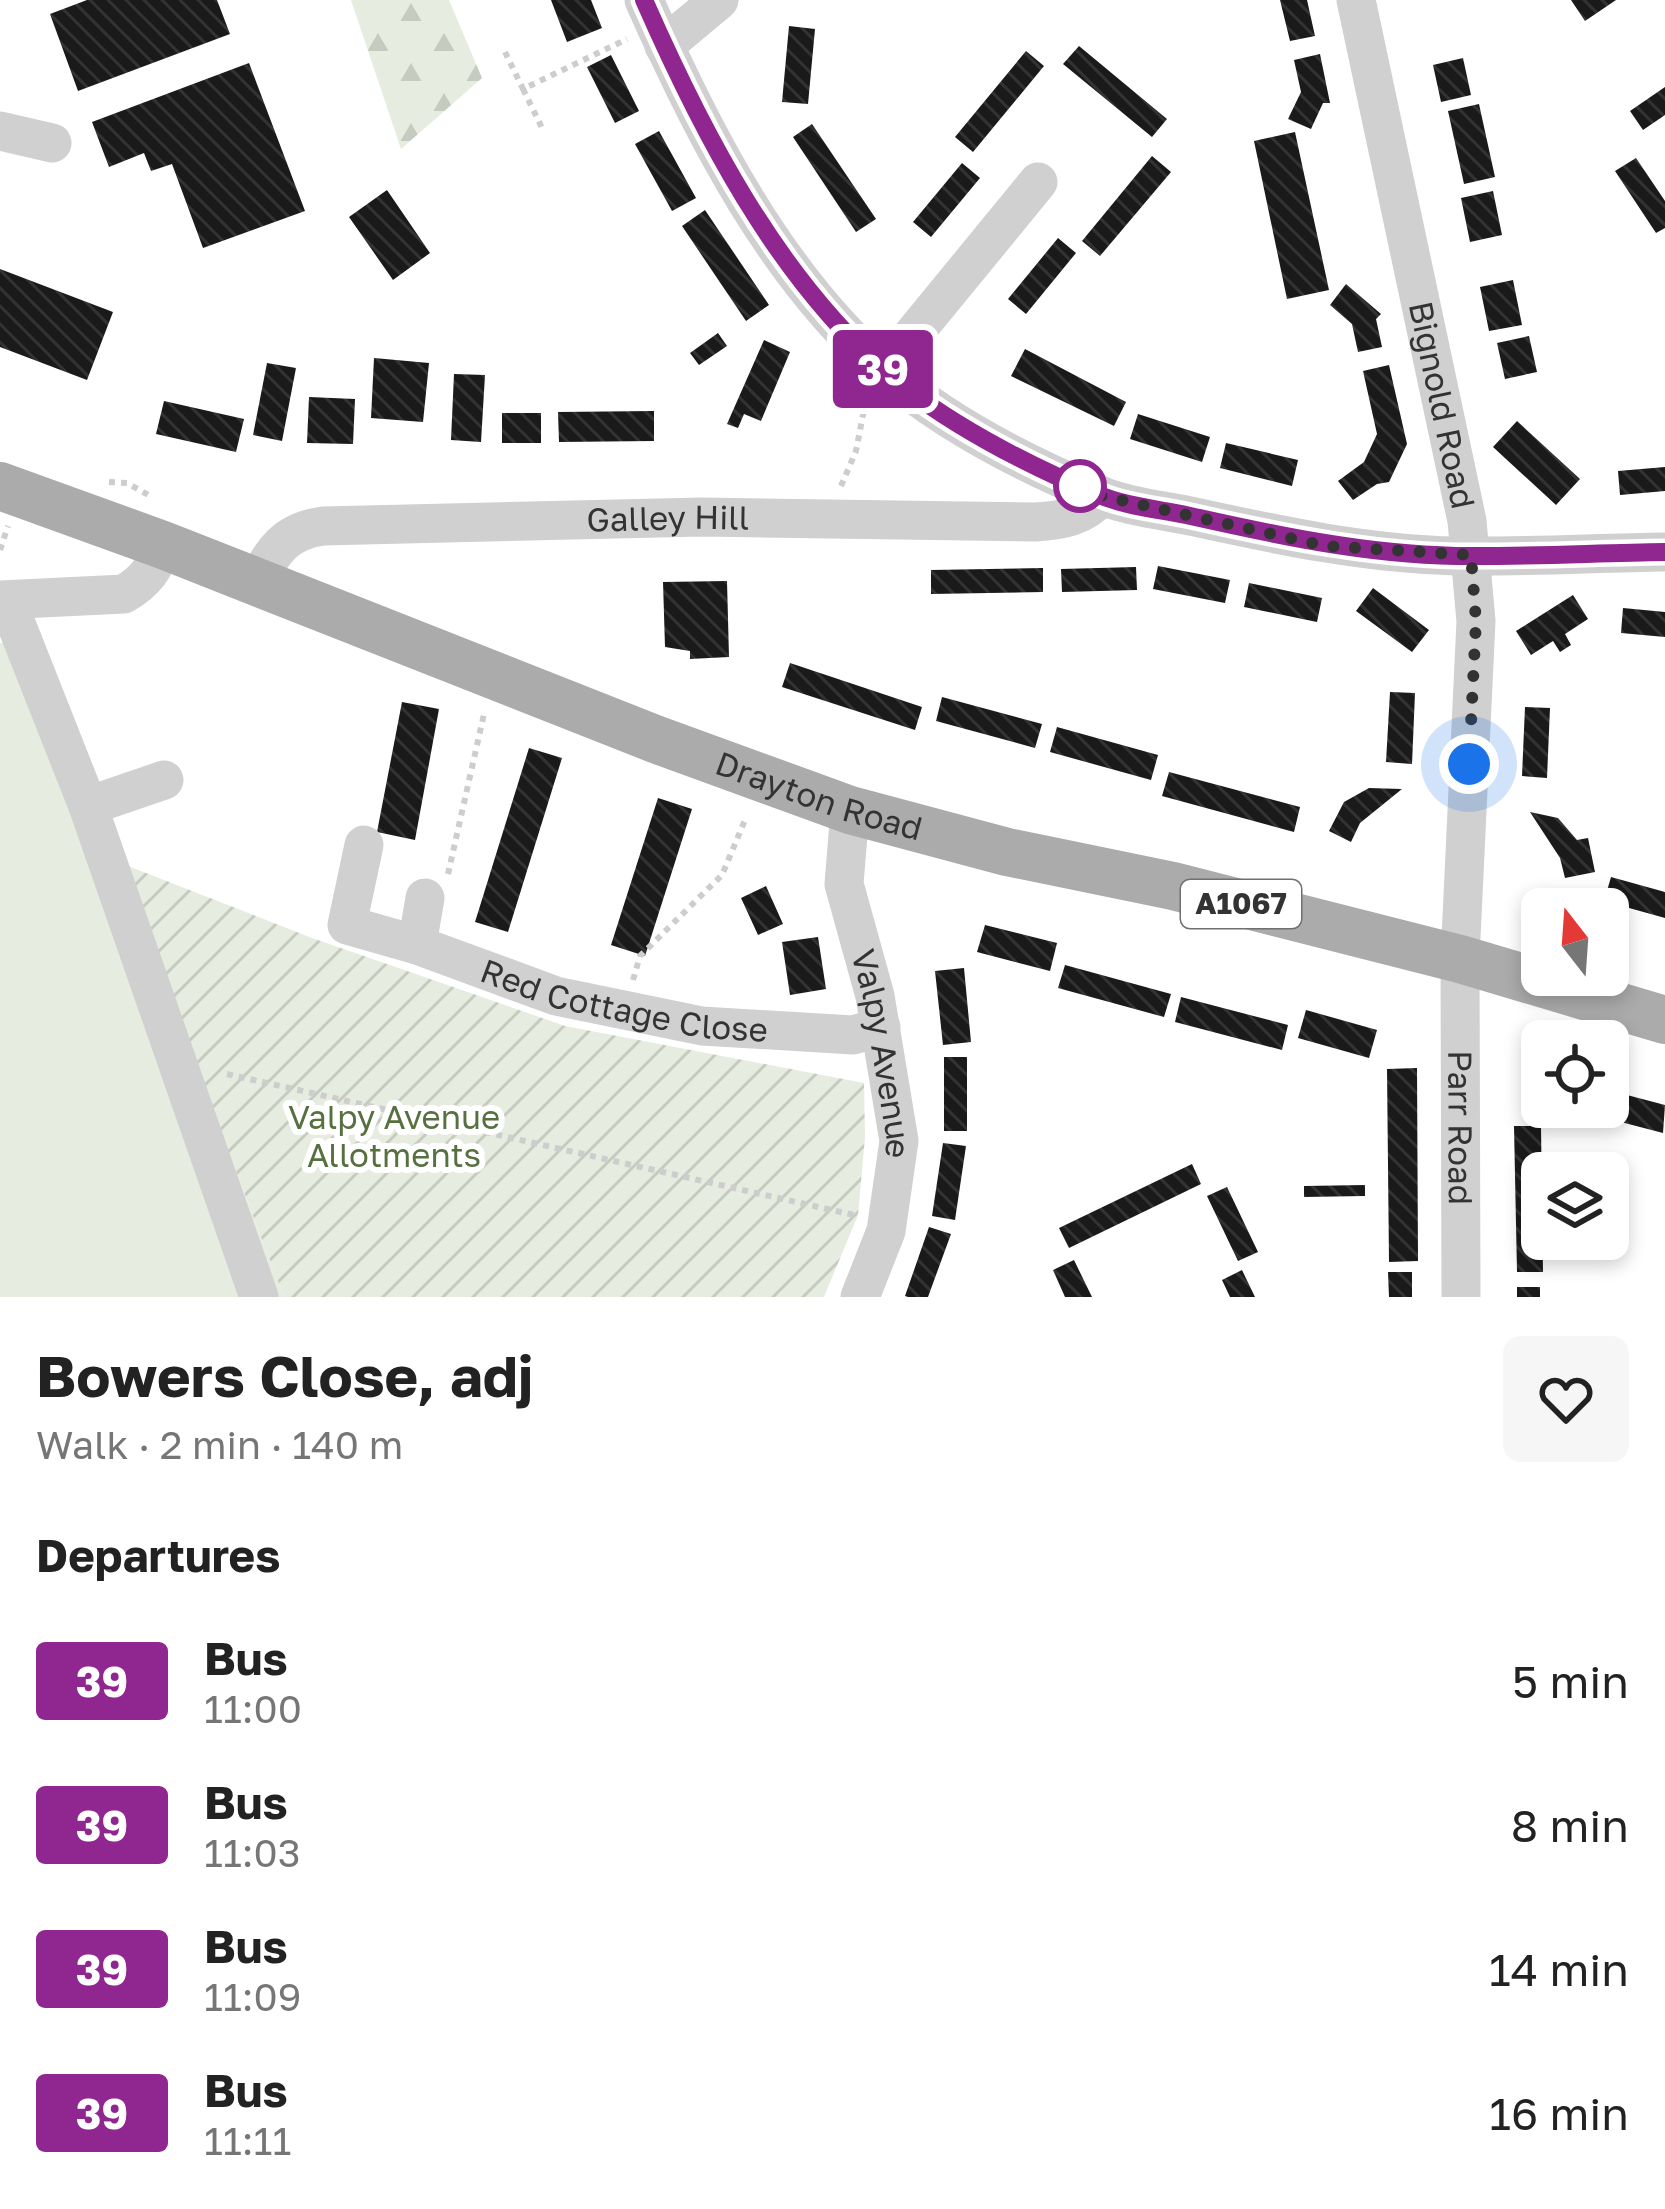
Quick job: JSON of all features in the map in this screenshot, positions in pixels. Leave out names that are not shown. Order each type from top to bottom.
[{"type":"main road","name":"Drayton Road","points":[[0,486],[850,810],[1007,853],[1173,886],[1460,959],[1665,1020]]},
{"type":"street","points":[[644,0],[647,42],[875,385],[920,398],[1011,453],[1102,496],[1326,546],[1471,555],[1665,552]]},
{"type":"street","points":[[647,42],[719,0]]},
{"type":"street","name":"Bignold Road","points":[[1356,0],[1471,555],[1476,621],[1460,959]]},
{"type":"street","points":[[0,131],[52,143]]},
{"type":"street","points":[[875,385],[1038,182]]},
{"type":"street","name":"Galley Hill","points":[[257,584],[289,535],[323,526],[703,517],[1036,522],[1068,519],[1089,510],[1102,496]]},
{"type":"street","points":[[163,545],[151,573],[124,593],[4,601],[88,806],[259,1297]]},
{"type":"street","points":[[88,806],[164,780]]},
{"type":"street","name":"Valpy Avenue","points":[[850,810],[844,884],[881,1027],[899,1142],[887,1221],[860,1297]]},
{"type":"street","name":"Red Cottage Close","points":[[364,845],[347,925],[417,945],[556,997],[623,1012],[702,1026],[800,1034],[853,1035],[881,1027]]},
{"type":"street","points":[[417,945],[424,898]]},
{"type":"street","name":"Parr Road","points":[[1460,959],[1461,1297]]},
{"type":"path","points":[[523,89],[647,42]]},
{"type":"path","points":[[505,52],[544,132]]},
{"type":"path","points":[[840,490],[875,385]]},
{"type":"path","points":[[424,898],[443,894],[484,713]]},
{"type":"path","points":[[623,1012],[640,956],[722,875],[745,820]]},
{"type":"path","points":[[227,1074],[887,1221]]},
{"type":"green space","points":[[351,0],[449,0],[482,78],[401,149]]},
{"type":"green space","points":[[13,641],[118,862],[284,1297],[0,1297],[0,643]]},
{"type":"green space","name":"Valpy Avenue Allotments","points":[[118,862],[312,938],[565,1026],[864,1083],[858,1215],[824,1297],[284,1297]]},
{"type":"building","points":[[87,0],[217,0],[230,34],[78,91],[50,14]]},
{"type":"building","points":[[551,0],[591,0],[602,28],[567,42]]},
{"type":"building","points":[[1280,0],[1307,0],[1315,36],[1290,41]]},
{"type":"building","points":[[1571,0],[1616,0],[1585,21]]},
{"type":"building","points":[[789,26],[815,29],[808,104],[782,102]]},
{"type":"building","points":[[1079,46],[1167,119],[1152,137],[1063,64]]},
{"type":"building","points":[[1026,51],[1044,66],[973,152],[955,137]]},
{"type":"building","points":[[1320,54],[1330,103],[1323,103],[1311,129],[1288,119],[1301,92],[1294,60]]},
{"type":"building","points":[[611,55],[639,111],[615,123],[587,67]]},
{"type":"building","points":[[1463,58],[1471,95],[1441,102],[1433,65]]},
{"type":"building","points":[[249,63],[305,211],[203,248],[172,164],[151,171],[144,153],[109,167],[92,122]]},
{"type":"building","points":[[1665,87],[1665,115],[1643,130],[1630,111]]},
{"type":"building","points":[[1479,104],[1495,177],[1464,184],[1448,111]]},
{"type":"building","points":[[812,124],[876,219],[856,232],[793,137]]},
{"type":"building","points":[[659,131],[696,198],[672,211],[635,144]]},
{"type":"building","points":[[1295,132],[1329,290],[1287,299],[1254,141]]},
{"type":"building","points":[[1152,156],[1171,172],[1100,256],[1082,241]]},
{"type":"building","points":[[1636,158],[1665,201],[1665,228],[1656,233],[1615,171]]},
{"type":"building","points":[[962,163],[980,178],[931,237],[913,222]]},
{"type":"building","points":[[387,190],[430,253],[393,280],[349,217]]},
{"type":"building","points":[[1493,191],[1502,235],[1470,242],[1461,198]]},
{"type":"building","points":[[705,210],[769,305],[746,321],[682,226]]},
{"type":"building","points":[[1058,238],[1076,253],[1026,314],[1008,299]]},
{"type":"building","points":[[0,269],[113,312],[87,380],[0,347]]},
{"type":"building","points":[[1513,280],[1522,325],[1489,331],[1480,287]]},
{"type":"building","points":[[1346,284],[1381,314],[1376,319],[1382,347],[1358,352],[1352,324],[1330,305]]},
{"type":"building","points":[[718,333],[727,346],[699,365],[690,353]]},
{"type":"building","points":[[1529,336],[1537,372],[1505,379],[1497,343]]},
{"type":"building","points":[[764,340],[790,352],[761,421],[744,414],[738,428],[727,424]]},
{"type":"building","points":[[1025,349],[1126,402],[1114,426],[1011,376]]},
{"type":"building","points":[[374,358],[429,363],[423,422],[371,418]]},
{"type":"building","points":[[267,363],[296,368],[282,441],[253,435]]},
{"type":"building","points":[[1389,365],[1407,444],[1389,482],[1353,500],[1338,481],[1364,462],[1377,434],[1363,371]]},
{"type":"building","points":[[454,374],[485,375],[481,442],[451,440]]},
{"type":"building","points":[[309,397],[355,399],[353,444],[307,443]]},
{"type":"building","points":[[164,401],[244,419],[236,452],[156,434]]},
{"type":"building","points":[[654,411],[654,441],[559,442],[558,412]]},
{"type":"building","points":[[502,413],[541,413],[541,443],[502,443]]},
{"type":"building","points":[[1138,414],[1210,437],[1202,462],[1130,439]]},
{"type":"building","points":[[1517,421],[1580,479],[1556,505],[1493,447]]},
{"type":"building","points":[[1226,443],[1298,460],[1292,486],[1220,468]]},
{"type":"building","points":[[1665,467],[1665,491],[1620,495],[1618,471]]},
{"type":"building","points":[[1158,566],[1230,580],[1225,603],[1153,589]]},
{"type":"building","points":[[1136,567],[1137,590],[1062,592],[1061,569]]},
{"type":"building","points":[[1043,568],[1043,592],[931,594],[931,570]]},
{"type":"building","points":[[727,581],[729,657],[690,659],[690,651],[665,647],[663,582]]},
{"type":"building","points":[[1249,583],[1322,598],[1317,622],[1244,607]]},
{"type":"building","points":[[1373,588],[1429,630],[1412,652],[1356,611]]},
{"type":"building","points":[[1573,595],[1588,619],[1565,634],[1571,645],[1560,652],[1553,641],[1531,655],[1516,631]]},
{"type":"building","points":[[1623,608],[1665,612],[1665,637],[1621,633]]},
{"type":"building","points":[[790,663],[922,707],[915,730],[782,687]]},
{"type":"building","points":[[1390,692],[1415,693],[1412,764],[1386,762]]},
{"type":"building","points":[[942,697],[1042,724],[1035,748],[936,721]]},
{"type":"building","points":[[402,702],[439,709],[415,840],[377,832]]},
{"type":"building","points":[[1525,707],[1550,708],[1547,778],[1522,776]]},
{"type":"building","points":[[1057,727],[1158,755],[1151,780],[1050,752]]},
{"type":"building","points":[[529,748],[562,758],[508,932],[475,922]]},
{"type":"building","points":[[1169,772],[1300,807],[1294,832],[1162,796]]},
{"type":"building","points":[[1369,788],[1402,789],[1360,823],[1351,842],[1329,831],[1344,802]]},
{"type":"building","points":[[658,798],[692,809],[645,956],[611,945]]},
{"type":"building","points":[[1530,812],[1558,818],[1577,840],[1588,838],[1595,872],[1565,878],[1560,858]]},
{"type":"building","points":[[1611,877],[1665,892],[1665,918],[1629,908],[1629,888],[1608,888]]},
{"type":"building","points":[[766,886],[783,924],[758,935],[741,898]]},
{"type":"building","points":[[985,925],[1057,943],[1050,971],[977,952]]},
{"type":"building","points":[[818,937],[826,989],[790,995],[782,942]]},
{"type":"building","points":[[1065,965],[1171,994],[1164,1017],[1058,988]]},
{"type":"building","points":[[964,968],[971,1042],[943,1045],[935,971]]},
{"type":"building","points":[[1181,997],[1288,1025],[1282,1050],[1175,1022]]},
{"type":"building","points":[[1306,1010],[1377,1030],[1369,1058],[1298,1038]]},
{"type":"building","points":[[944,1057],[967,1057],[967,1131],[944,1131]]},
{"type":"building","points":[[1417,1068],[1418,1261],[1389,1262],[1387,1069]]},
{"type":"building","points":[[1629,1096],[1665,1105],[1663,1133],[1629,1124]]},
{"type":"building","points":[[1514,1126],[1521,1126],[1541,1128],[1541,1152],[1521,1152],[1521,1260],[1543,1260],[1543,1272],[1517,1272]]},
{"type":"building","points":[[943,1143],[966,1146],[955,1220],[932,1216]]},
{"type":"building","points":[[1192,1164],[1201,1184],[1069,1248],[1059,1228]]},
{"type":"building","points":[[1365,1185],[1365,1196],[1304,1197],[1304,1186]]},
{"type":"building","points":[[1227,1187],[1258,1252],[1238,1261],[1207,1196]]},
{"type":"building","points":[[929,1227],[951,1234],[928,1297],[908,1297],[905,1296]]},
{"type":"building","points":[[1074,1260],[1092,1297],[1065,1297],[1053,1270]]},
{"type":"building","points":[[1242,1270],[1255,1297],[1230,1297],[1222,1280]]},
{"type":"building","points":[[1388,1272],[1412,1272],[1412,1297],[1389,1297]]},
{"type":"building","points":[[1517,1287],[1540,1287],[1540,1297],[1517,1297]]},
{"type":"bus line","name":"39","points":[[644,0],[709,136],[777,244],[832,318],[920,398],[1011,453],[1102,496],[1326,546],[1457,556],[1665,552]]},
{"type":"route","points":[[1080,486],[1071,482],[1102,496],[1326,546],[1471,555],[1476,621],[1469,764]]}]
